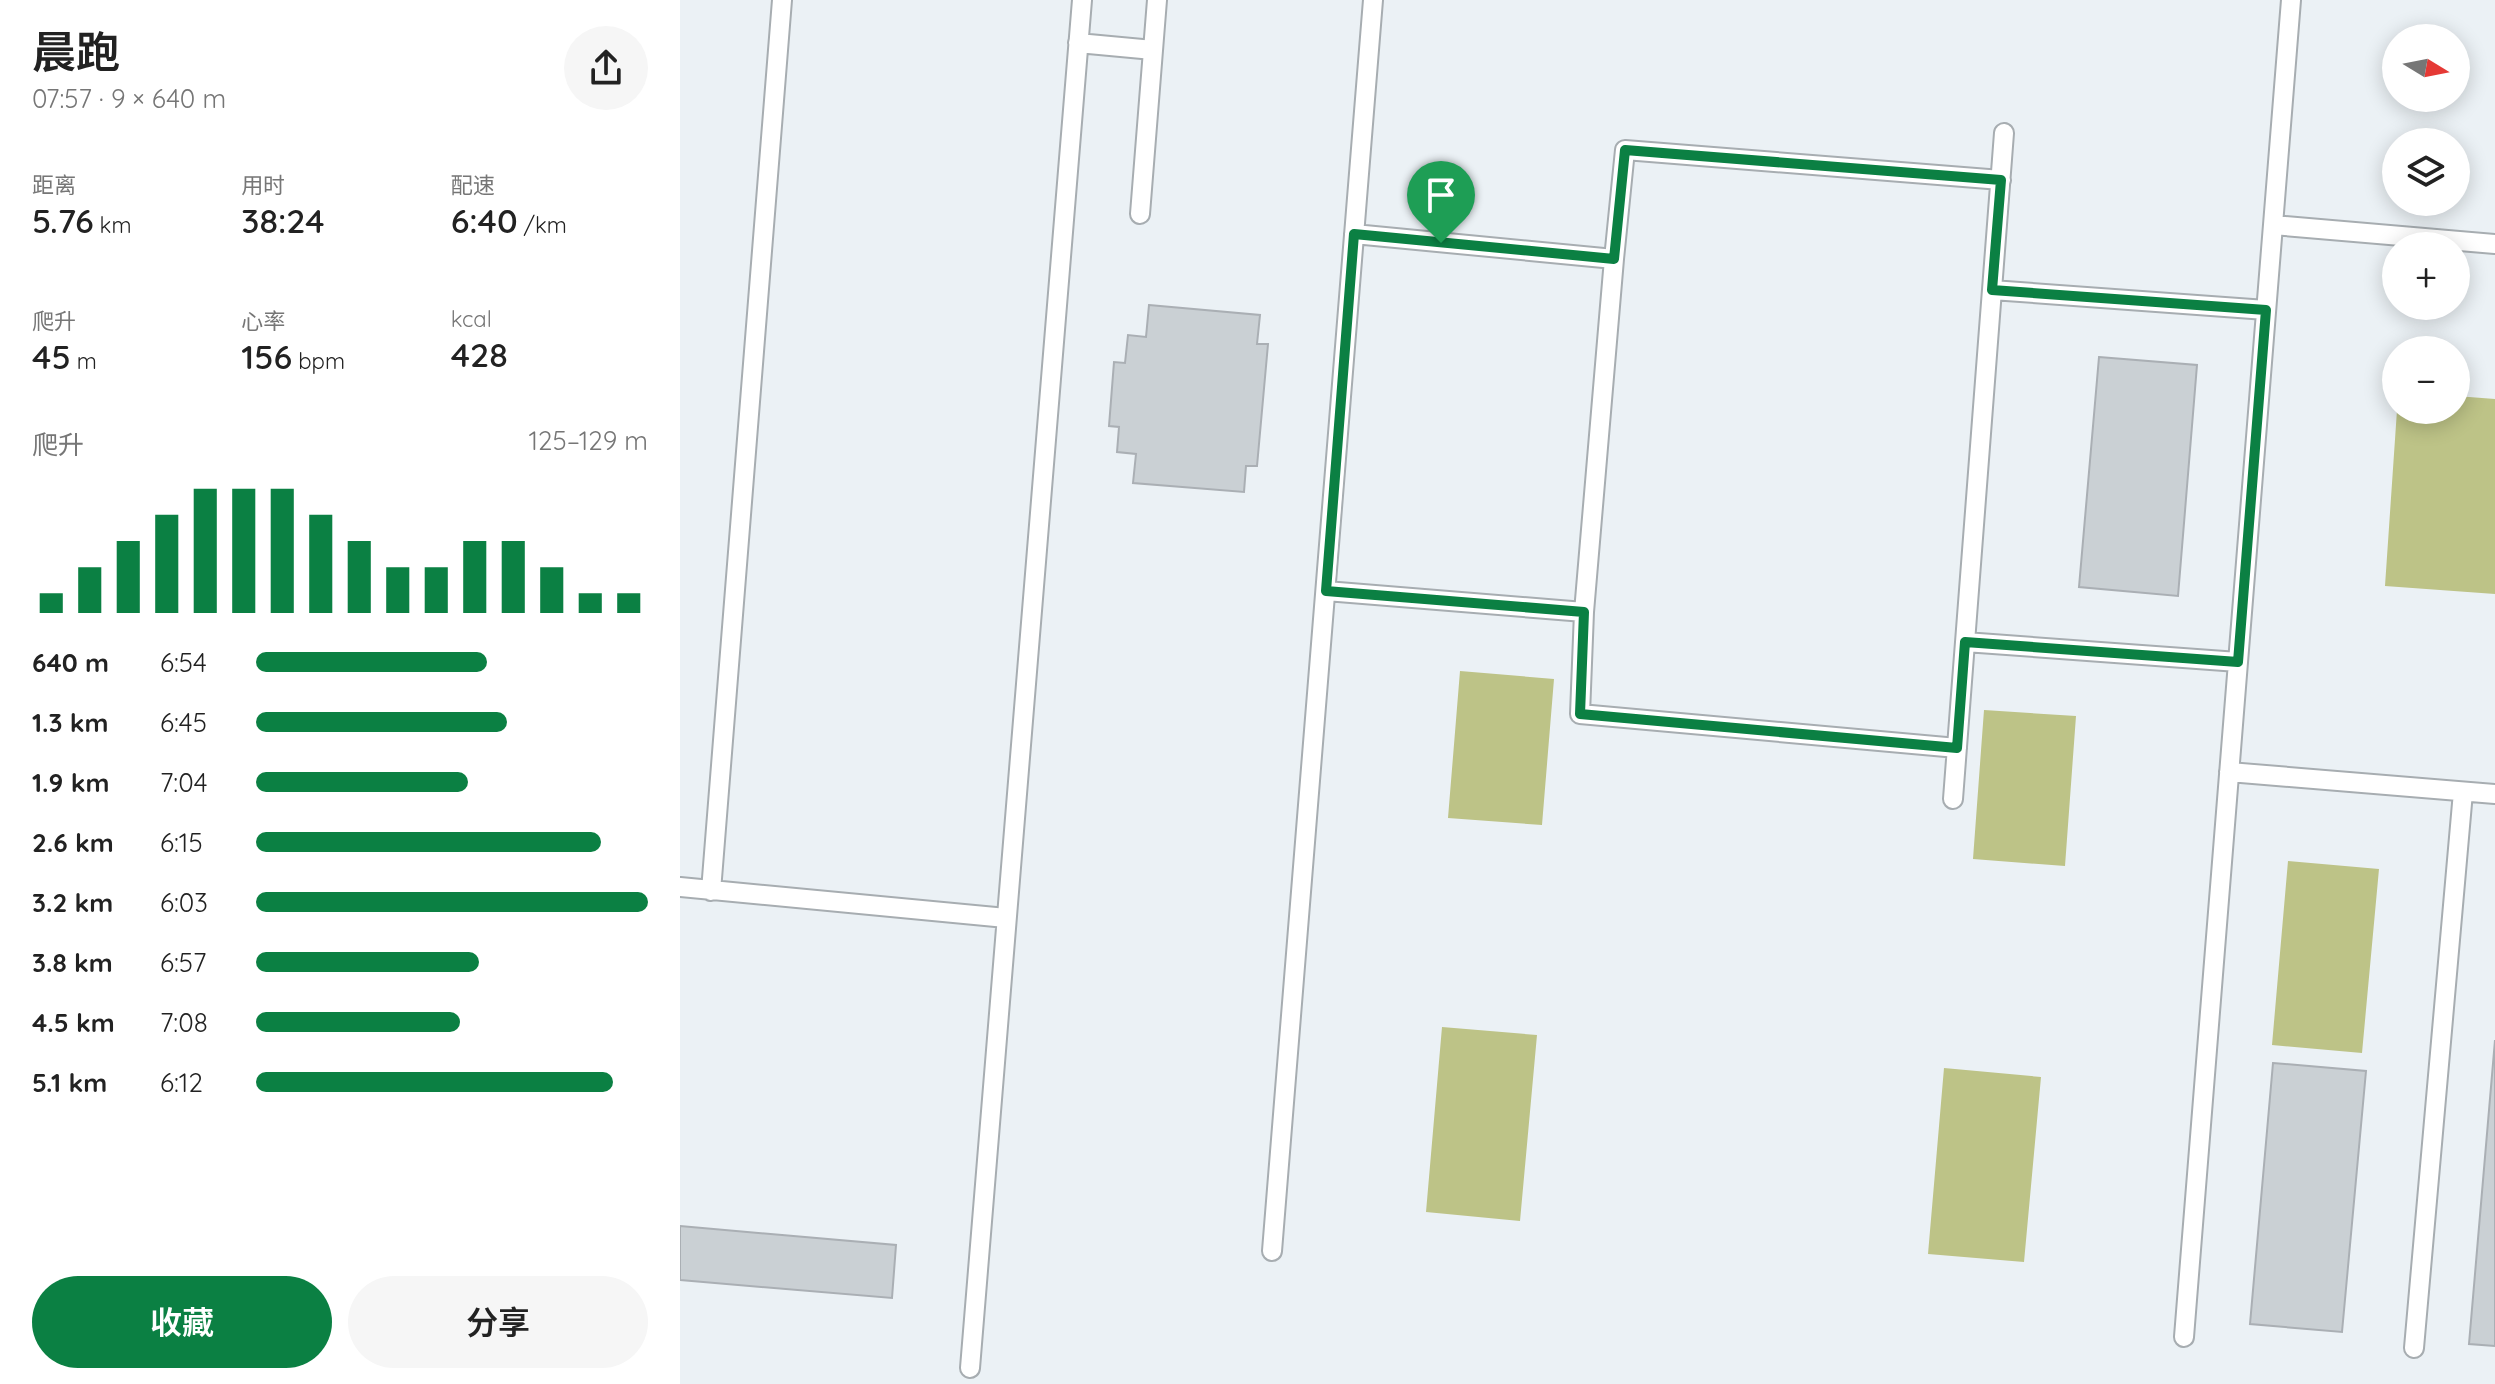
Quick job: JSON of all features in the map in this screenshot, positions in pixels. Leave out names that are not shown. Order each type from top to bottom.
[{"type":"lane","points":[[711,891],[782,0]]},
{"type":"lane","points":[[970,1368],[1082,0]]},
{"type":"lane","points":[[1140,214],[1157,0]]},
{"type":"lane","points":[[1272,1251],[1373,0]]},
{"type":"lane","points":[[2184,1337],[2291,0]]},
{"type":"lane","points":[[1078,43],[1153,50]]},
{"type":"lane","points":[[1953,799],[2004,133]]},
{"type":"lane","points":[[1957,748],[1580,714],[1584,612],[1625,150],[2001,180]]},
{"type":"lane","points":[[2273,225],[2495,244]]},
{"type":"lane","points":[[1354,234],[1614,259]]},
{"type":"lane","points":[[1992,290],[2266,310]]},
{"type":"lane","points":[[1326,591],[1584,612]]},
{"type":"lane","points":[[1965,642],[2238,662]]},
{"type":"lane","points":[[2229,772],[2495,794]]},
{"type":"lane","points":[[2414,1348],[2463,792]]},
{"type":"lane","points":[[680,887],[1006,918]]},
{"type":"green space","points":[[2470,397],[2495,399],[2495,594],[2385,586],[2396,424],[2470,424]]},
{"type":"green space","points":[[1460,671],[1554,679],[1542,825],[1448,818]]},
{"type":"green space","points":[[1984,710],[2076,716],[2065,866],[1973,859]]},
{"type":"green space","points":[[2288,861],[2379,869],[2362,1053],[2272,1045]]},
{"type":"green space","points":[[1442,1027],[1537,1035],[1520,1221],[1426,1212]]},
{"type":"green space","points":[[1944,1068],[2041,1077],[2024,1262],[1928,1254]]},
{"type":"building","points":[[1149,305],[1260,315],[1257,344],[1268,344],[1257,466],[1246,466],[1244,492],[1133,483],[1136,454],[1117,452],[1119,427],[1109,426],[1114,362],[1125,363],[1128,335],[1146,337]]},
{"type":"building","points":[[2099,357],[2197,365],[2178,596],[2079,587]]},
{"type":"building","points":[[2495,1040],[2495,1346],[2469,1344]]},
{"type":"building","points":[[2273,1063],[2366,1071],[2342,1332],[2250,1324]]},
{"type":"building","points":[[680,1226],[896,1245],[892,1298],[680,1280]]},
{"type":"route","points":[[1625,150],[1907,172],[2001,180],[1992,290],[2266,310],[2238,662],[1965,642],[1957,748],[1580,714],[1584,612],[1326,591],[1354,234],[1441,243],[1614,259],[1625,150]]}]
